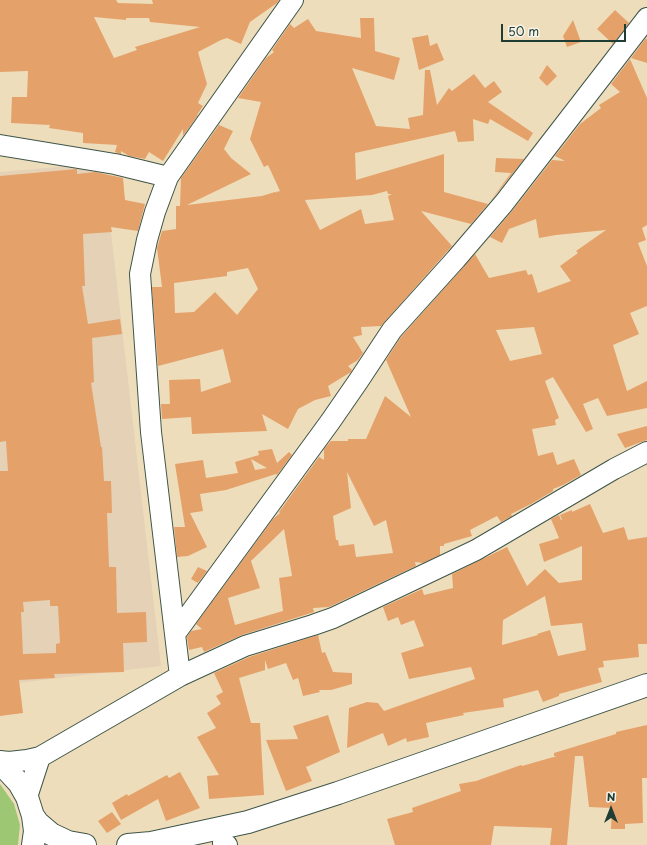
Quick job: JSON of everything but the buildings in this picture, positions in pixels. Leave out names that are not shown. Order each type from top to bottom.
[{"type":"highway","points":[[128,845],[158,841],[248,822],[338,793],[647,685]]},
{"type":"highway","points":[[221,844],[271,830],[647,701]]},
{"type":"highway","points":[[0,766],[7,770],[19,782],[38,823],[51,834],[68,842],[85,845]]},
{"type":"highway","points":[[30,807],[35,831],[33,845]]},
{"type":"street","points":[[180,676],[151,432],[140,274],[155,212],[168,178],[293,0]]},
{"type":"street","points":[[175,634],[330,422],[392,330],[504,203],[647,18]]},
{"type":"street","points":[[0,145],[115,164],[168,178]]},
{"type":"street","points":[[0,761],[21,761],[40,756],[180,676],[245,646],[333,618],[476,550],[614,469],[647,452]]},
{"type":"street","points":[[30,807],[40,756]]},
{"type":"shaded area","points":[[103,163],[161,666],[0,685],[0,172]]},
{"type":"green space","points":[[0,784],[14,804],[20,825],[18,845],[0,845]]}]
